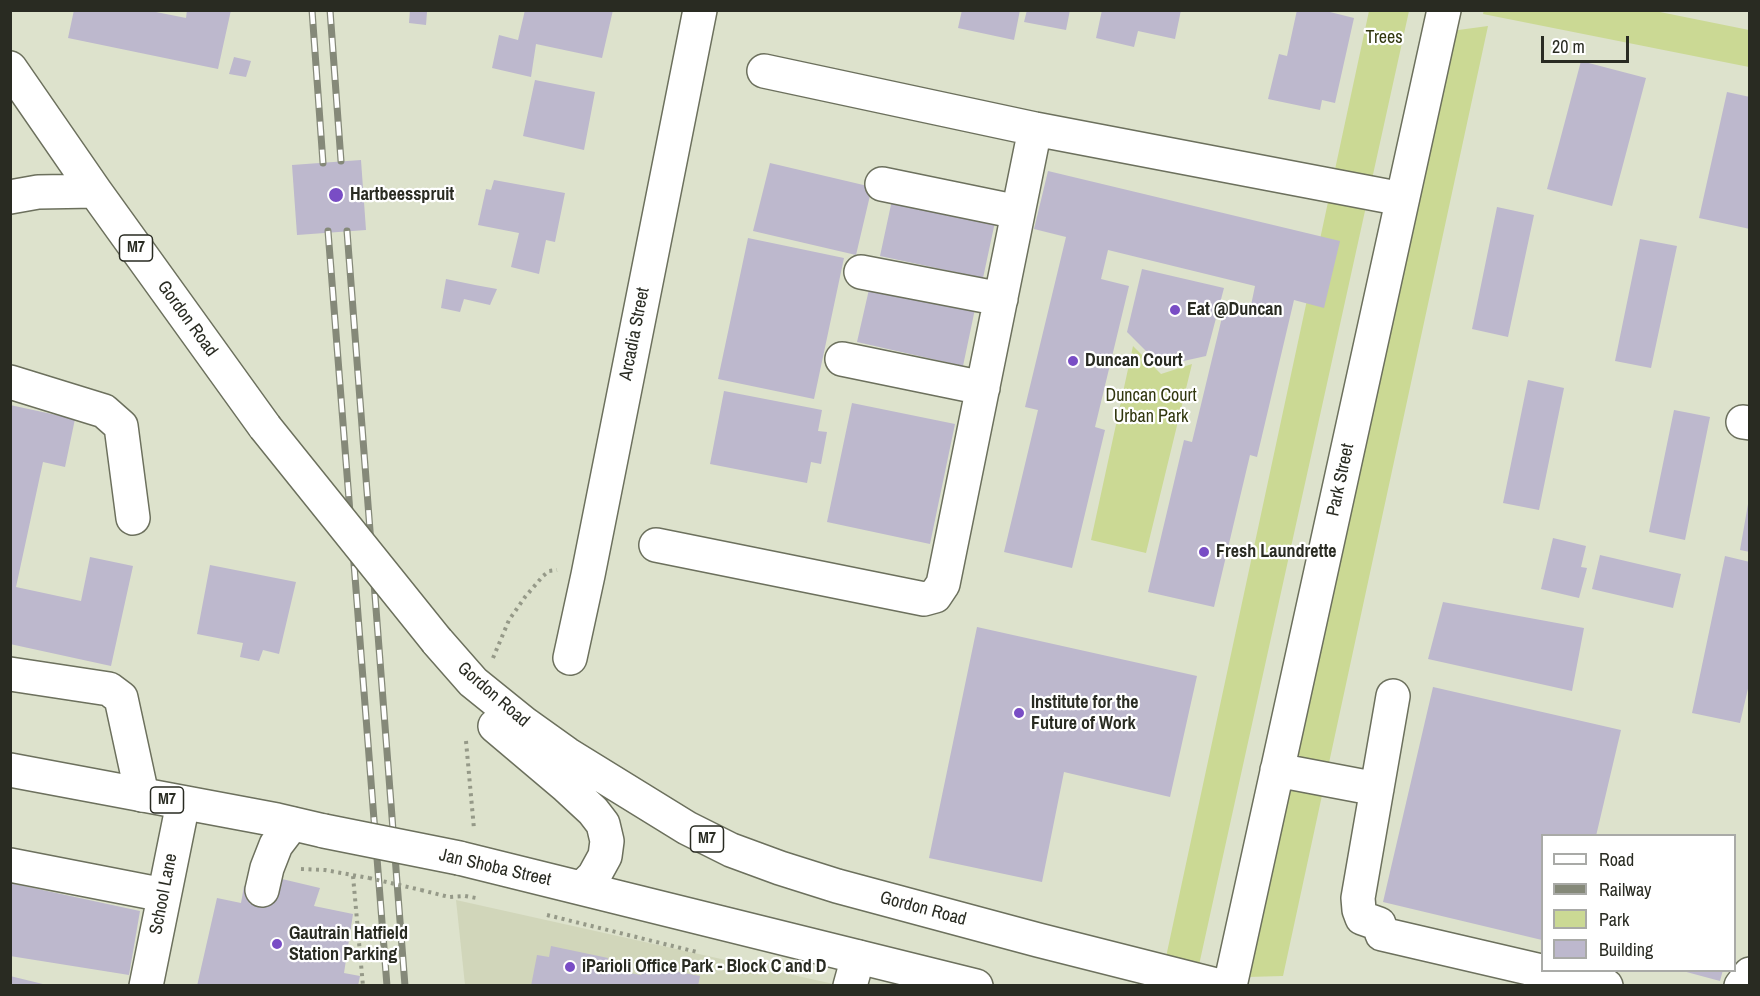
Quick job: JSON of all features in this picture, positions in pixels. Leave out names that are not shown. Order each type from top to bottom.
[{"type":"main road","name":"Arcadia Street","points":[[570,658],[700,10]]},
{"type":"main road","name":"Park Street","points":[[1230,986],[1444,10]]},
{"type":"main road","name":"Gordon Road","points":[[10,68],[95,191],[265,427],[478,691],[567,754],[687,828],[731,850],[837,886],[1220,986]]},
{"type":"main road","points":[[764,71],[1035,129],[1402,199]]},
{"type":"main road","points":[[656,545],[924,599],[935,596],[943,584],[1035,129]]},
{"type":"main road","points":[[882,184],[1018,213]]},
{"type":"main road","points":[[10,197],[38,192],[95,191]]},
{"type":"main road","points":[[861,272],[1001,299]]},
{"type":"main road","points":[[842,359],[982,388]]},
{"type":"main road","points":[[10,382],[105,411],[121,426],[133,519]]},
{"type":"main road","points":[[10,674],[109,689],[121,698],[142,795]]},
{"type":"main road","points":[[478,691],[482,710],[494,725],[566,786],[593,811],[603,824],[607,841],[605,856],[594,876],[582,888]]},
{"type":"main road","points":[[1393,696],[1358,898],[1362,918],[1379,924],[1382,934],[1541,971]]},
{"type":"main road","name":"Jan Shoba Street","points":[[10,770],[292,824],[582,888],[854,971],[976,986]]},
{"type":"main road","points":[[1277,770],[1377,789]]},
{"type":"main road","name":"School Lane","points":[[146,986],[183,803]]},
{"type":"main road","points":[[265,876],[276,845],[292,824]]},
{"type":"main road","points":[[10,865],[164,895]]},
{"type":"main road","points":[[1546,972],[1606,986]]},
{"type":"main road","points":[[1742,986],[1749,974]]},
{"type":"path","points":[[467,861],[465,729],[478,691],[490,673],[495,652],[509,620],[543,576],[549,571],[559,570],[588,575]]},
{"type":"path","points":[[265,876],[286,870],[325,870],[421,890]]},
{"type":"path","points":[[353,876],[363,986]]},
{"type":"shaded area","points":[[456,900],[838,985],[465,985]]},
{"type":"green space","points":[[1484,10],[1655,11],[1749,30],[1749,67],[1483,14]]},
{"type":"green space","name":"Trees","points":[[1369,11],[1409,11],[1199,965],[1166,957]]},
{"type":"green space","name":"Trees","points":[[1488,26],[1283,976],[1247,977],[1451,31]]},
{"type":"green space","name":"Duncan Court Urban Park","points":[[1133,346],[1161,374],[1192,364],[1146,553],[1091,540]]},
{"type":"building","points":[[74,10],[146,10],[186,18],[187,10],[231,10],[218,69],[68,38]]},
{"type":"building","points":[[410,10],[427,12],[426,25],[409,23]]},
{"type":"building","points":[[525,10],[613,10],[602,58],[536,44],[531,77],[492,68],[499,35],[518,40]]},
{"type":"building","points":[[962,10],[1020,10],[1014,40],[958,28]]},
{"type":"building","points":[[1027,10],[1070,10],[1066,30],[1024,22]]},
{"type":"building","points":[[1102,10],[1181,10],[1175,39],[1138,31],[1134,47],[1096,38]]},
{"type":"building","points":[[1297,10],[1322,10],[1354,18],[1335,103],[1322,100],[1320,110],[1268,99],[1279,54],[1287,56]]},
{"type":"building","points":[[234,57],[251,61],[246,77],[229,74]]},
{"type":"building","points":[[1581,61],[1646,78],[1612,206],[1547,189]]},
{"type":"building","points":[[535,80],[595,92],[584,150],[523,136]]},
{"type":"building","points":[[1727,92],[1750,97],[1750,229],[1699,218]]},
{"type":"building","name":"Hartbeesspruit","points":[[361,160],[366,230],[297,235],[292,165]]},
{"type":"building","points":[[770,163],[872,187],[856,255],[753,231]]},
{"type":"building","name":"Duncan Court","points":[[1048,171],[1340,241],[1324,308],[1294,300],[1257,457],[1250,455],[1214,607],[1148,592],[1184,440],[1192,442],[1224,309],[1249,315],[1255,286],[1108,250],[1101,279],[1129,286],[1095,427],[1105,430],[1072,568],[1004,552],[1038,410],[1025,407],[1066,237],[1034,229]]},
{"type":"building","points":[[494,180],[565,193],[555,242],[546,240],[539,274],[511,267],[519,233],[478,225],[486,189],[491,190]]},
{"type":"building","points":[[892,200],[995,222],[983,278],[880,256]]},
{"type":"building","points":[[1497,207],[1534,215],[1508,337],[1472,329]]},
{"type":"building","points":[[748,238],[844,258],[814,399],[718,379]]},
{"type":"building","points":[[1640,239],[1677,246],[1651,368],[1615,361]]},
{"type":"building","name":"Eat @Duncan","points":[[1142,269],[1224,288],[1206,356],[1161,366],[1127,332]]},
{"type":"building","points":[[446,279],[497,289],[490,305],[464,299],[460,312],[441,308]]},
{"type":"building","points":[[870,285],[975,309],[963,366],[857,342]]},
{"type":"building","points":[[1528,380],[1564,388],[1539,510],[1503,503]]},
{"type":"building","points":[[724,391],[822,410],[818,431],[827,432],[821,464],[811,462],[807,483],[710,464]]},
{"type":"building","points":[[852,403],[955,424],[930,544],[827,522]]},
{"type":"building","points":[[10,405],[75,419],[65,467],[43,462],[16,587],[81,601],[90,557],[133,566],[111,666],[10,644]]},
{"type":"building","points":[[1674,410],[1710,417],[1685,540],[1649,532]]},
{"type":"building","points":[[1748,504],[1750,504],[1750,552],[1740,550]]},
{"type":"building","points":[[1553,538],[1586,546],[1581,567],[1587,568],[1579,598],[1541,589]]},
{"type":"building","points":[[1600,555],[1681,574],[1673,608],[1592,589]]},
{"type":"building","points":[[1725,556],[1750,562],[1750,680],[1740,723],[1692,713]]},
{"type":"building","points":[[210,565],[296,582],[279,654],[263,650],[259,661],[240,657],[243,643],[197,634]]},
{"type":"building","points":[[1443,602],[1584,628],[1572,691],[1428,659]]},
{"type":"building","name":"Institute for the Future of Work","points":[[977,627],[1197,676],[1170,797],[1064,772],[1042,882],[929,858]]},
{"type":"building","points":[[1433,687],[1621,730],[1596,834],[1541,834],[1541,940],[1383,902]]},
{"type":"building","name":"Gautrain Hatfield Station Parking","points":[[282,879],[320,888],[314,906],[353,914],[344,973],[360,976],[358,986],[197,986],[217,898],[241,903],[244,886],[279,893]]},
{"type":"building","points":[[10,883],[140,911],[129,975],[10,956]]},
{"type":"building","name":"iParioli Office Park - Block C and D","points":[[551,946],[608,958],[606,969],[641,975],[644,965],[700,976],[698,986],[531,986],[537,955],[549,957]]},
{"type":"building","points":[[1686,972],[1722,972],[1720,981]]},
{"type":"building","points":[[10,976],[47,985],[47,986],[10,986]]},
{"type":"railway","points":[[312,10],[323,163]]},
{"type":"railway","points":[[330,10],[341,161]]},
{"type":"railway","points":[[328,231],[387,986]]},
{"type":"railway","points":[[347,231],[405,986]]},
{"type":"place","name":"Hartbeesspruit","points":[[336,195]]},
{"type":"place","name":"Eat @Duncan","points":[[1175,310]]},
{"type":"place","name":"Duncan Court","points":[[1073,361]]},
{"type":"place","name":"Fresh Laundrette","points":[[1204,552]]},
{"type":"place","name":"Institute for the Future of Work","points":[[1019,713]]},
{"type":"place","name":"Gautrain Hatfield Station Parking","points":[[277,944]]},
{"type":"place","name":"iParioli Office Park - Block C and D","points":[[570,967]]}]
